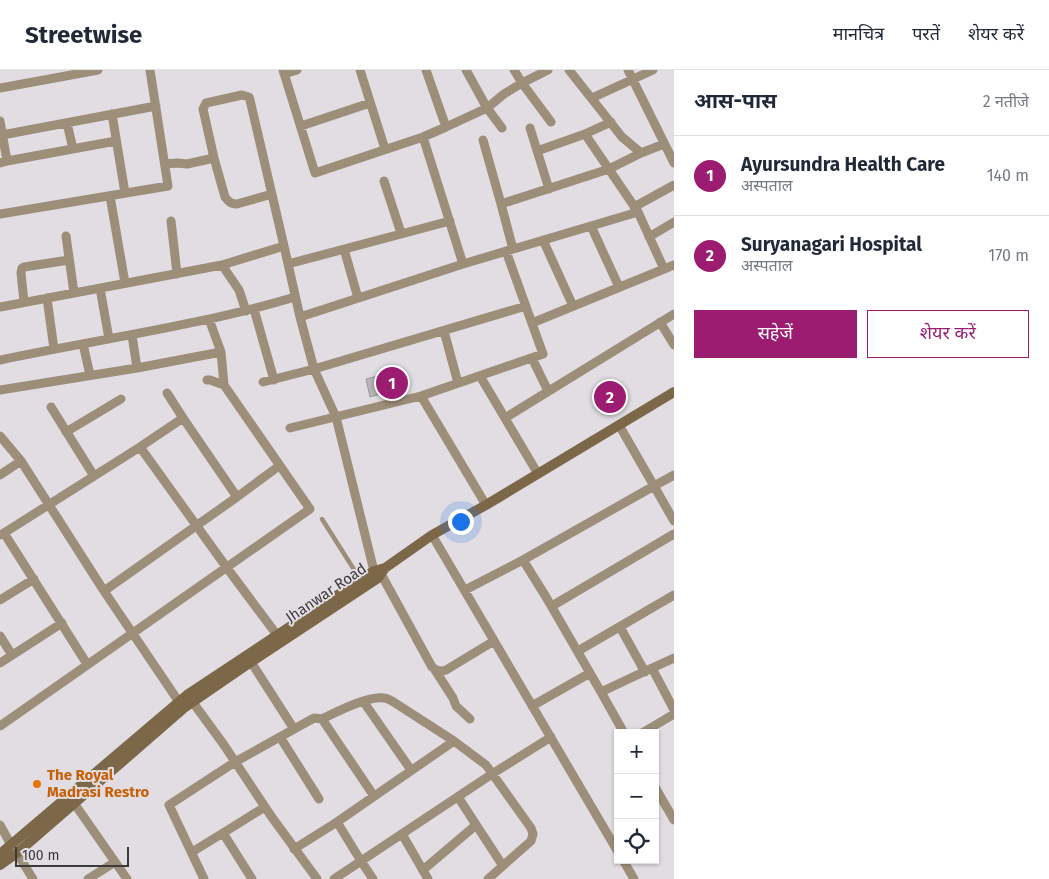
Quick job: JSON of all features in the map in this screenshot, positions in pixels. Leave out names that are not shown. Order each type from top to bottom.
[{"type":"street","points":[[0,88],[98,70]]},
{"type":"street","points":[[0,214],[168,186],[150,70]]},
{"type":"street","points":[[297,70],[283,72],[316,173],[423,137],[446,127],[487,108],[504,94],[548,70]]},
{"type":"street","points":[[360,70],[385,149]]},
{"type":"street","points":[[426,70],[446,127]]},
{"type":"street","points":[[466,70],[487,108],[502,128]]},
{"type":"street","points":[[514,70],[551,122]]},
{"type":"street","points":[[569,70],[622,137],[641,153]]},
{"type":"street","points":[[592,98],[630,74],[653,70]]},
{"type":"street","points":[[630,74],[674,164]]},
{"type":"street","points":[[272,194],[237,204],[232,204],[228,201],[214,158],[203,110],[206,103],[242,95],[249,96],[272,194],[284,246],[295,297],[314,369],[336,417],[380,571],[432,667],[453,698],[456,706],[470,719]]},
{"type":"street","points":[[301,126],[370,103]]},
{"type":"street","points":[[2,136],[156,106]]},
{"type":"street","points":[[112,114],[125,193]]},
{"type":"street","points":[[0,122],[4,162],[116,141]]},
{"type":"street","points":[[537,151],[585,134],[610,122]]},
{"type":"street","points":[[67,123],[73,149]]},
{"type":"street","points":[[530,128],[549,188]]},
{"type":"street","points":[[585,134],[636,209],[664,269]]},
{"type":"street","points":[[423,137],[463,264]]},
{"type":"street","points":[[290,428],[421,396],[543,354],[526,306],[510,250],[501,204],[483,140]]},
{"type":"street","points":[[501,204],[609,170],[641,153],[664,144]]},
{"type":"street","points":[[165,164],[176,162],[187,164],[214,158]]},
{"type":"street","points":[[384,181],[401,234]]},
{"type":"street","points":[[300,317],[463,264],[591,226],[636,209],[674,185]]},
{"type":"street","points":[[110,196],[125,283]]},
{"type":"street","points":[[171,221],[177,274]]},
{"type":"street","points":[[288,264],[450,221]]},
{"type":"street","points":[[649,237],[674,222]]},
{"type":"street","points":[[591,226],[619,287]]},
{"type":"street","points":[[66,236],[74,293]]},
{"type":"street","points":[[543,240],[573,306]]},
{"type":"street","points":[[0,307],[222,265],[284,246]]},
{"type":"street","points":[[344,249],[358,298]]},
{"type":"street","points":[[24,302],[22,268],[69,260]]},
{"type":"street","points":[[222,265],[250,310],[274,380]]},
{"type":"street","points":[[532,323],[674,265]]},
{"type":"street","points":[[100,288],[109,339]]},
{"type":"street","points":[[0,360],[210,319],[295,297]]},
{"type":"street","points":[[47,298],[54,349]]},
{"type":"street","points":[[263,382],[314,369],[526,306]]},
{"type":"street","points":[[505,418],[674,314]]},
{"type":"street","points":[[0,726],[310,510],[224,385],[221,352],[210,319]]},
{"type":"street","points":[[660,322],[674,345]]},
{"type":"street","points":[[444,331],[458,383]]},
{"type":"street","points":[[132,334],[137,368]]},
{"type":"street","points":[[83,344],[90,375]]},
{"type":"street","points":[[0,390],[137,368],[221,352]]},
{"type":"street","points":[[532,358],[548,391]]},
{"type":"street","points":[[480,376],[538,474]]},
{"type":"street","points":[[207,380],[224,385]]},
{"type":"street","points":[[380,571],[432,535],[486,506],[674,392]]},
{"type":"street","points":[[167,393],[237,497]]},
{"type":"street","points":[[421,396],[486,506]]},
{"type":"street","points":[[66,432],[121,399]]},
{"type":"street","points":[[51,407],[94,476]]},
{"type":"street","points":[[87,664],[34,580],[2,534],[183,418]]},
{"type":"street","points":[[618,425],[674,521]]},
{"type":"street","points":[[0,436],[21,462],[132,633],[236,762],[294,849],[317,879]]},
{"type":"street","points":[[140,447],[277,635]]},
{"type":"street","points":[[0,475],[21,462]]},
{"type":"street","points":[[104,591],[280,466]]},
{"type":"street","points":[[465,590],[523,560],[674,475]]},
{"type":"street","points":[[552,606],[674,534]]},
{"type":"street","points":[[432,535],[614,845]]},
{"type":"street","points":[[523,560],[552,606],[622,729]]},
{"type":"street","name":"Jhanwar Road","points":[[0,865],[14,849],[186,700],[277,635],[360,580],[380,571]]},
{"type":"street","name":"Jhanwar Road","points":[[0,854],[14,849],[74,803],[184,708],[186,700],[251,662],[378,578],[380,571]]},
{"type":"street","points":[[0,600],[34,580]]},
{"type":"street","points":[[578,651],[674,595]]},
{"type":"street","points":[[0,663],[62,623]]},
{"type":"street","points":[[620,627],[674,710]]},
{"type":"street","points":[[0,636],[12,655]]},
{"type":"street","points":[[435,670],[446,670],[494,641]]},
{"type":"street","points":[[601,692],[674,658]]},
{"type":"street","points":[[251,662],[294,729]]},
{"type":"street","points":[[532,706],[590,673]]},
{"type":"street","points":[[204,879],[169,805],[236,762],[314,718],[322,719],[363,701],[376,698],[392,701],[454,741],[486,765],[531,828],[534,834],[531,841],[488,879]]},
{"type":"street","points":[[363,701],[412,770]]},
{"type":"street","points":[[649,729],[674,714]]},
{"type":"street","points":[[322,719],[374,796]]},
{"type":"street","points":[[280,737],[319,799]]},
{"type":"street","points":[[334,879],[492,774],[551,738]]},
{"type":"street","points":[[294,849],[337,822],[454,741]]},
{"type":"street","points":[[659,794],[674,820]]},
{"type":"street","points":[[458,797],[503,866]]},
{"type":"street","points":[[74,803],[127,879]]},
{"type":"street","points":[[192,852],[265,807]]},
{"type":"street","points":[[337,822],[373,879]]},
{"type":"street","points":[[0,825],[33,879]]},
{"type":"street","points":[[423,870],[476,825]]},
{"type":"street","points":[[224,833],[252,879]]},
{"type":"street","points":[[402,834],[428,879]]},
{"type":"street","points":[[88,879],[115,862]]},
{"type":"street","points":[[625,864],[634,879]]},
{"type":"lane","points":[[322,519],[360,580]]},
{"type":"building","points":[[401,370],[405,387],[370,397],[366,379]]},
{"type":"building","points":[[611,388],[619,403],[609,408],[601,394]]},
{"type":"place","name":"Ayursundra Health Care","points":[[392,383]]},
{"type":"place","name":"Suryanagari Hospital","points":[[610,397]]},
{"type":"place","name":"The Royal Madrasi Restro","points":[[37,784]]}]
